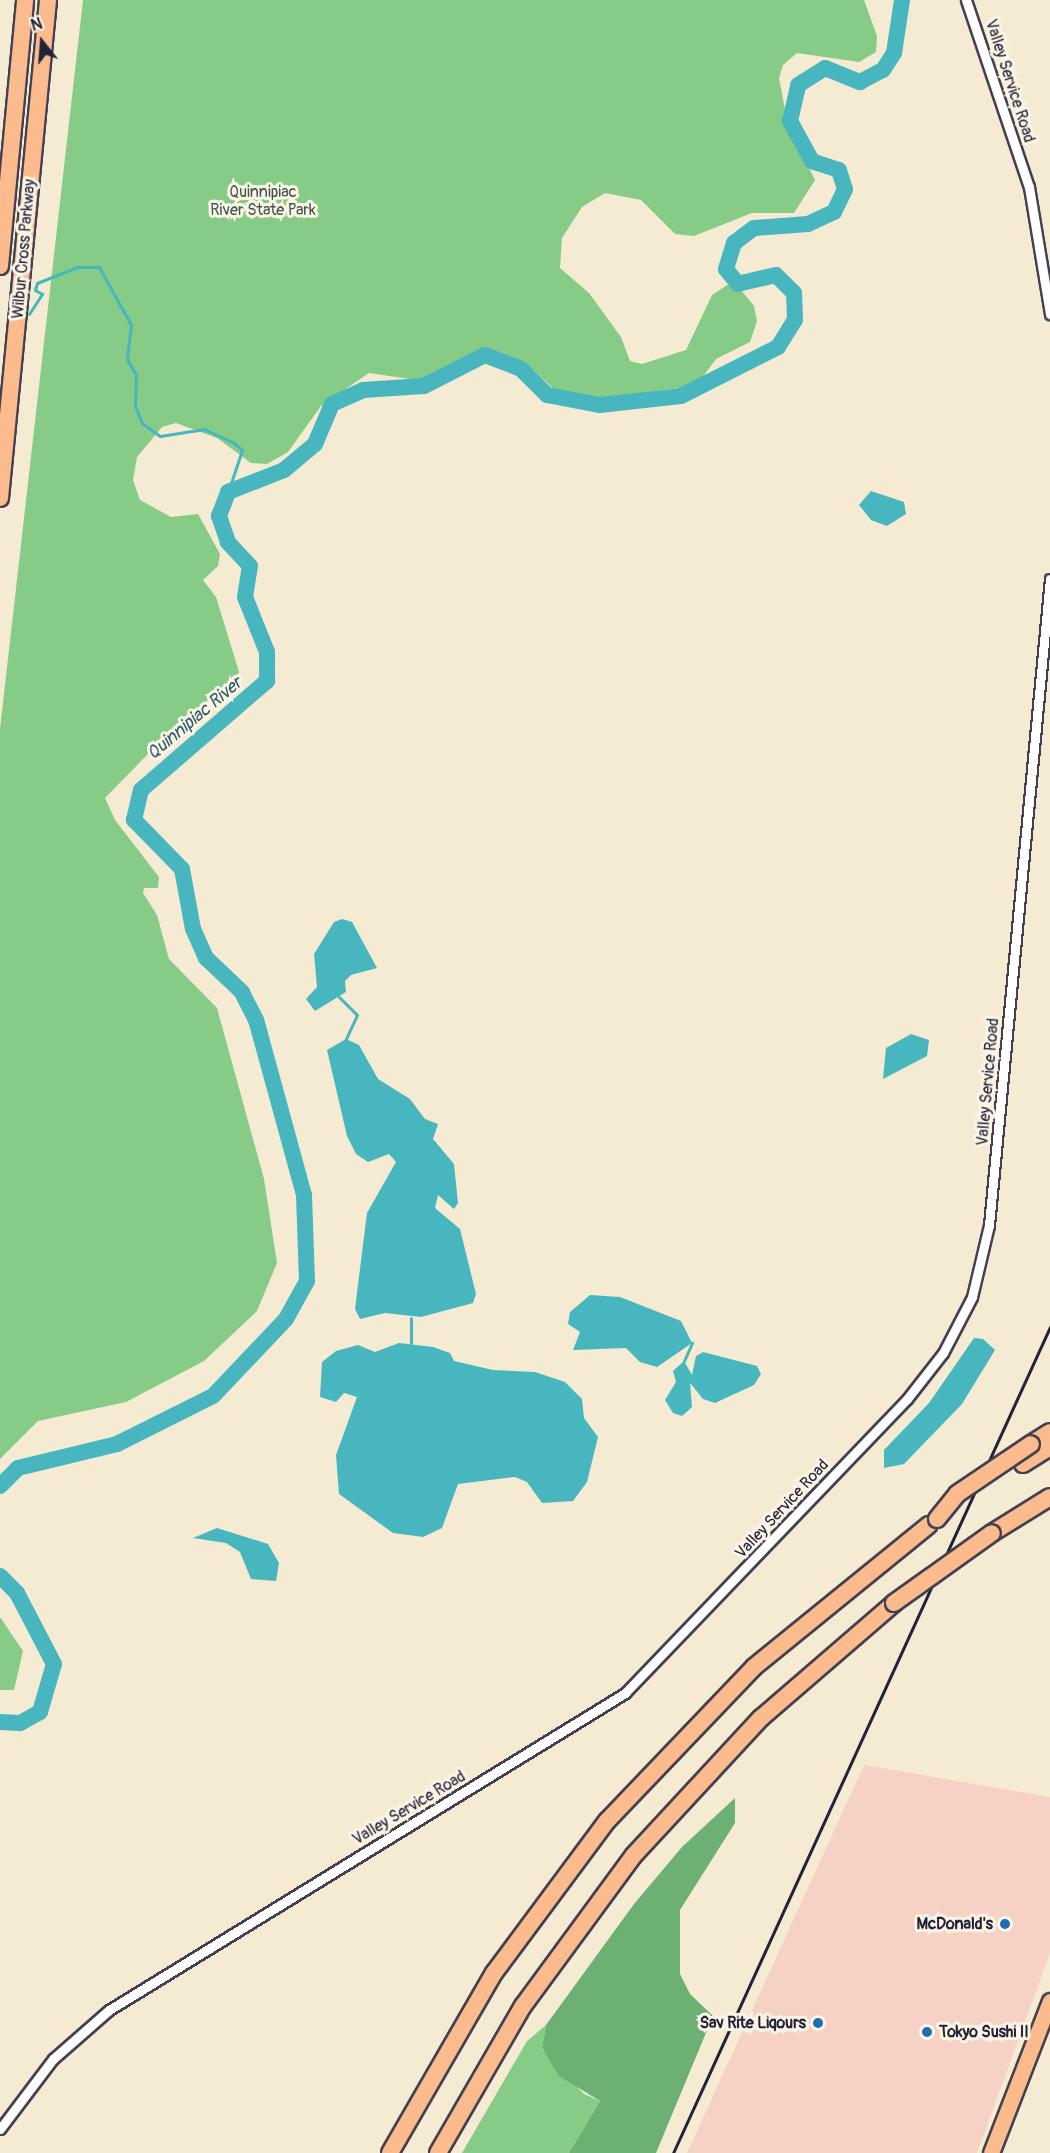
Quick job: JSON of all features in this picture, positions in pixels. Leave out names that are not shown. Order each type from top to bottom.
[{"type":"highway","name":"Wilbur Cross Parkway","points":[[0,266],[25,0]]},
{"type":"highway","name":"Wilbur Cross Parkway","points":[[0,498],[48,0]]},
{"type":"highway","points":[[933,1522],[957,1494],[1050,1432]]},
{"type":"highway","points":[[390,2153],[494,1972],[607,1821],[754,1667],[933,1522],[1050,1448]]},
{"type":"highway","points":[[438,2153],[523,2006],[634,1855],[761,1718],[894,1603],[992,1533],[1050,1497]]},
{"type":"main road","points":[[991,2153],[1050,2001]]},
{"type":"street","name":"Valley Service Road","points":[[966,0],[1029,187],[1050,314]]},
{"type":"street","name":"Valley Service Road","points":[[0,2129],[53,2059],[109,2010],[625,1693],[907,1399],[943,1353],[972,1297],[989,1225],[1050,579]]},
{"type":"shaded area","points":[[864,1765],[1050,1797],[1050,1953],[977,2153],[687,2153]]},
{"type":"green space","name":"Quinnipiac River State Park","points":[[83,0],[864,0],[877,36],[876,52],[859,62],[797,53],[783,65],[779,78],[788,125],[815,180],[794,213],[752,213],[694,236],[675,234],[641,200],[605,193],[582,207],[562,238],[560,268],[589,293],[621,337],[630,361],[642,364],[686,350],[712,295],[727,285],[738,286],[754,306],[757,321],[750,342],[716,359],[696,386],[576,401],[560,395],[529,366],[487,356],[441,377],[417,380],[369,373],[321,406],[288,452],[267,464],[251,463],[217,438],[176,423],[162,427],[137,457],[133,480],[140,500],[171,517],[198,514],[220,554],[218,566],[203,580],[216,597],[239,672],[234,685],[213,692],[189,729],[150,752],[105,798],[115,820],[159,877],[158,888],[144,888],[143,893],[157,915],[169,959],[217,1008],[264,1179],[277,1263],[257,1311],[204,1361],[126,1402],[38,1421],[0,1459],[0,729]]},
{"type":"green space","points":[[0,1617],[23,1651],[14,1690],[0,1690]]},
{"type":"green space","points":[[735,1798],[735,1823],[680,1910],[680,1974],[690,1994],[713,2016],[656,2153],[569,2153],[600,2101],[559,2076],[542,2048],[546,2025],[634,1904],[682,1847]]},
{"type":"green space","points":[[546,2025],[542,2049],[584,2094],[600,2101],[569,2153],[462,2153],[527,2041]]},
{"type":"water","points":[[871,491],[904,502],[906,514],[887,526],[871,520],[859,505]]},
{"type":"water","points":[[342,919],[352,922],[377,968],[351,975],[345,981],[346,992],[315,1011],[306,999],[317,987],[314,954],[334,922]]},
{"type":"water","points":[[911,1034],[929,1040],[927,1056],[883,1079],[886,1048]]},
{"type":"water","points":[[346,1039],[359,1045],[378,1079],[410,1099],[425,1119],[438,1124],[433,1139],[454,1164],[458,1203],[454,1209],[438,1195],[435,1208],[460,1229],[476,1294],[473,1303],[421,1317],[385,1313],[360,1319],[355,1309],[367,1213],[396,1162],[389,1154],[368,1162],[356,1154],[347,1136],[327,1050]]},
{"type":"water","points":[[590,1295],[620,1297],[681,1321],[692,1343],[657,1367],[640,1362],[626,1348],[573,1350],[580,1332],[568,1324],[570,1312]]},
{"type":"water","points":[[974,1338],[983,1339],[995,1350],[962,1404],[904,1464],[884,1468],[884,1450],[929,1403]]},
{"type":"water","points":[[399,1343],[433,1347],[450,1353],[454,1361],[493,1370],[535,1372],[565,1382],[582,1399],[584,1418],[598,1437],[587,1482],[573,1501],[542,1503],[527,1482],[515,1477],[458,1484],[442,1528],[423,1537],[393,1533],[339,1494],[336,1455],[357,1397],[344,1393],[336,1402],[320,1397],[322,1362],[336,1351],[358,1345],[375,1352]]},
{"type":"water","points":[[703,1352],[757,1366],[761,1374],[754,1385],[715,1403],[703,1399],[690,1383],[692,1407],[682,1416],[673,1413],[665,1400],[676,1382],[673,1371],[684,1361],[692,1375],[696,1356]]},
{"type":"water","points":[[217,1528],[268,1544],[279,1563],[276,1581],[251,1579],[240,1552],[226,1543],[193,1538]]},
{"type":"waterway","name":"Quinnipiac River","points":[[0,1486],[18,1468],[117,1444],[213,1396],[286,1319],[307,1281],[304,1195],[256,1020],[242,992],[206,958],[193,929],[182,869],[134,820],[141,790],[267,681],[267,652],[245,597],[250,566],[228,542],[219,516],[228,492],[284,470],[315,444],[332,404],[363,390],[424,386],[485,355],[521,369],[547,395],[600,405],[681,396],[778,347],[795,320],[794,293],[776,275],[738,284],[726,269],[734,243],[754,228],[808,224],[834,212],[845,189],[839,170],[812,161],[790,121],[798,85],[825,68],[860,82],[883,70],[894,53],[902,0]]},
{"type":"waterway","points":[[29,314],[42,294],[35,290],[37,283],[77,267],[99,267],[131,325],[127,359],[136,375],[135,406],[142,423],[160,436],[204,429],[234,443],[242,450],[228,492]]},
{"type":"waterway","points":[[339,997],[357,1015],[346,1039]]},
{"type":"waterway","points":[[411,1318],[411,1343]]},
{"type":"waterway","points":[[684,1361],[692,1343]]},
{"type":"waterway","name":"Quinnipiac River","points":[[0,1576],[17,1593],[54,1664],[40,1712],[20,1723],[0,1722]]},
{"type":"railway","points":[[673,2153],[1050,1327]]},
{"type":"place","name":"McDonald's","points":[[1005,1924]]},
{"type":"place","name":"Sav Rite Liqours","points":[[818,2023]]},
{"type":"place","name":"Tokyo Sushi II","points":[[927,2032]]}]
